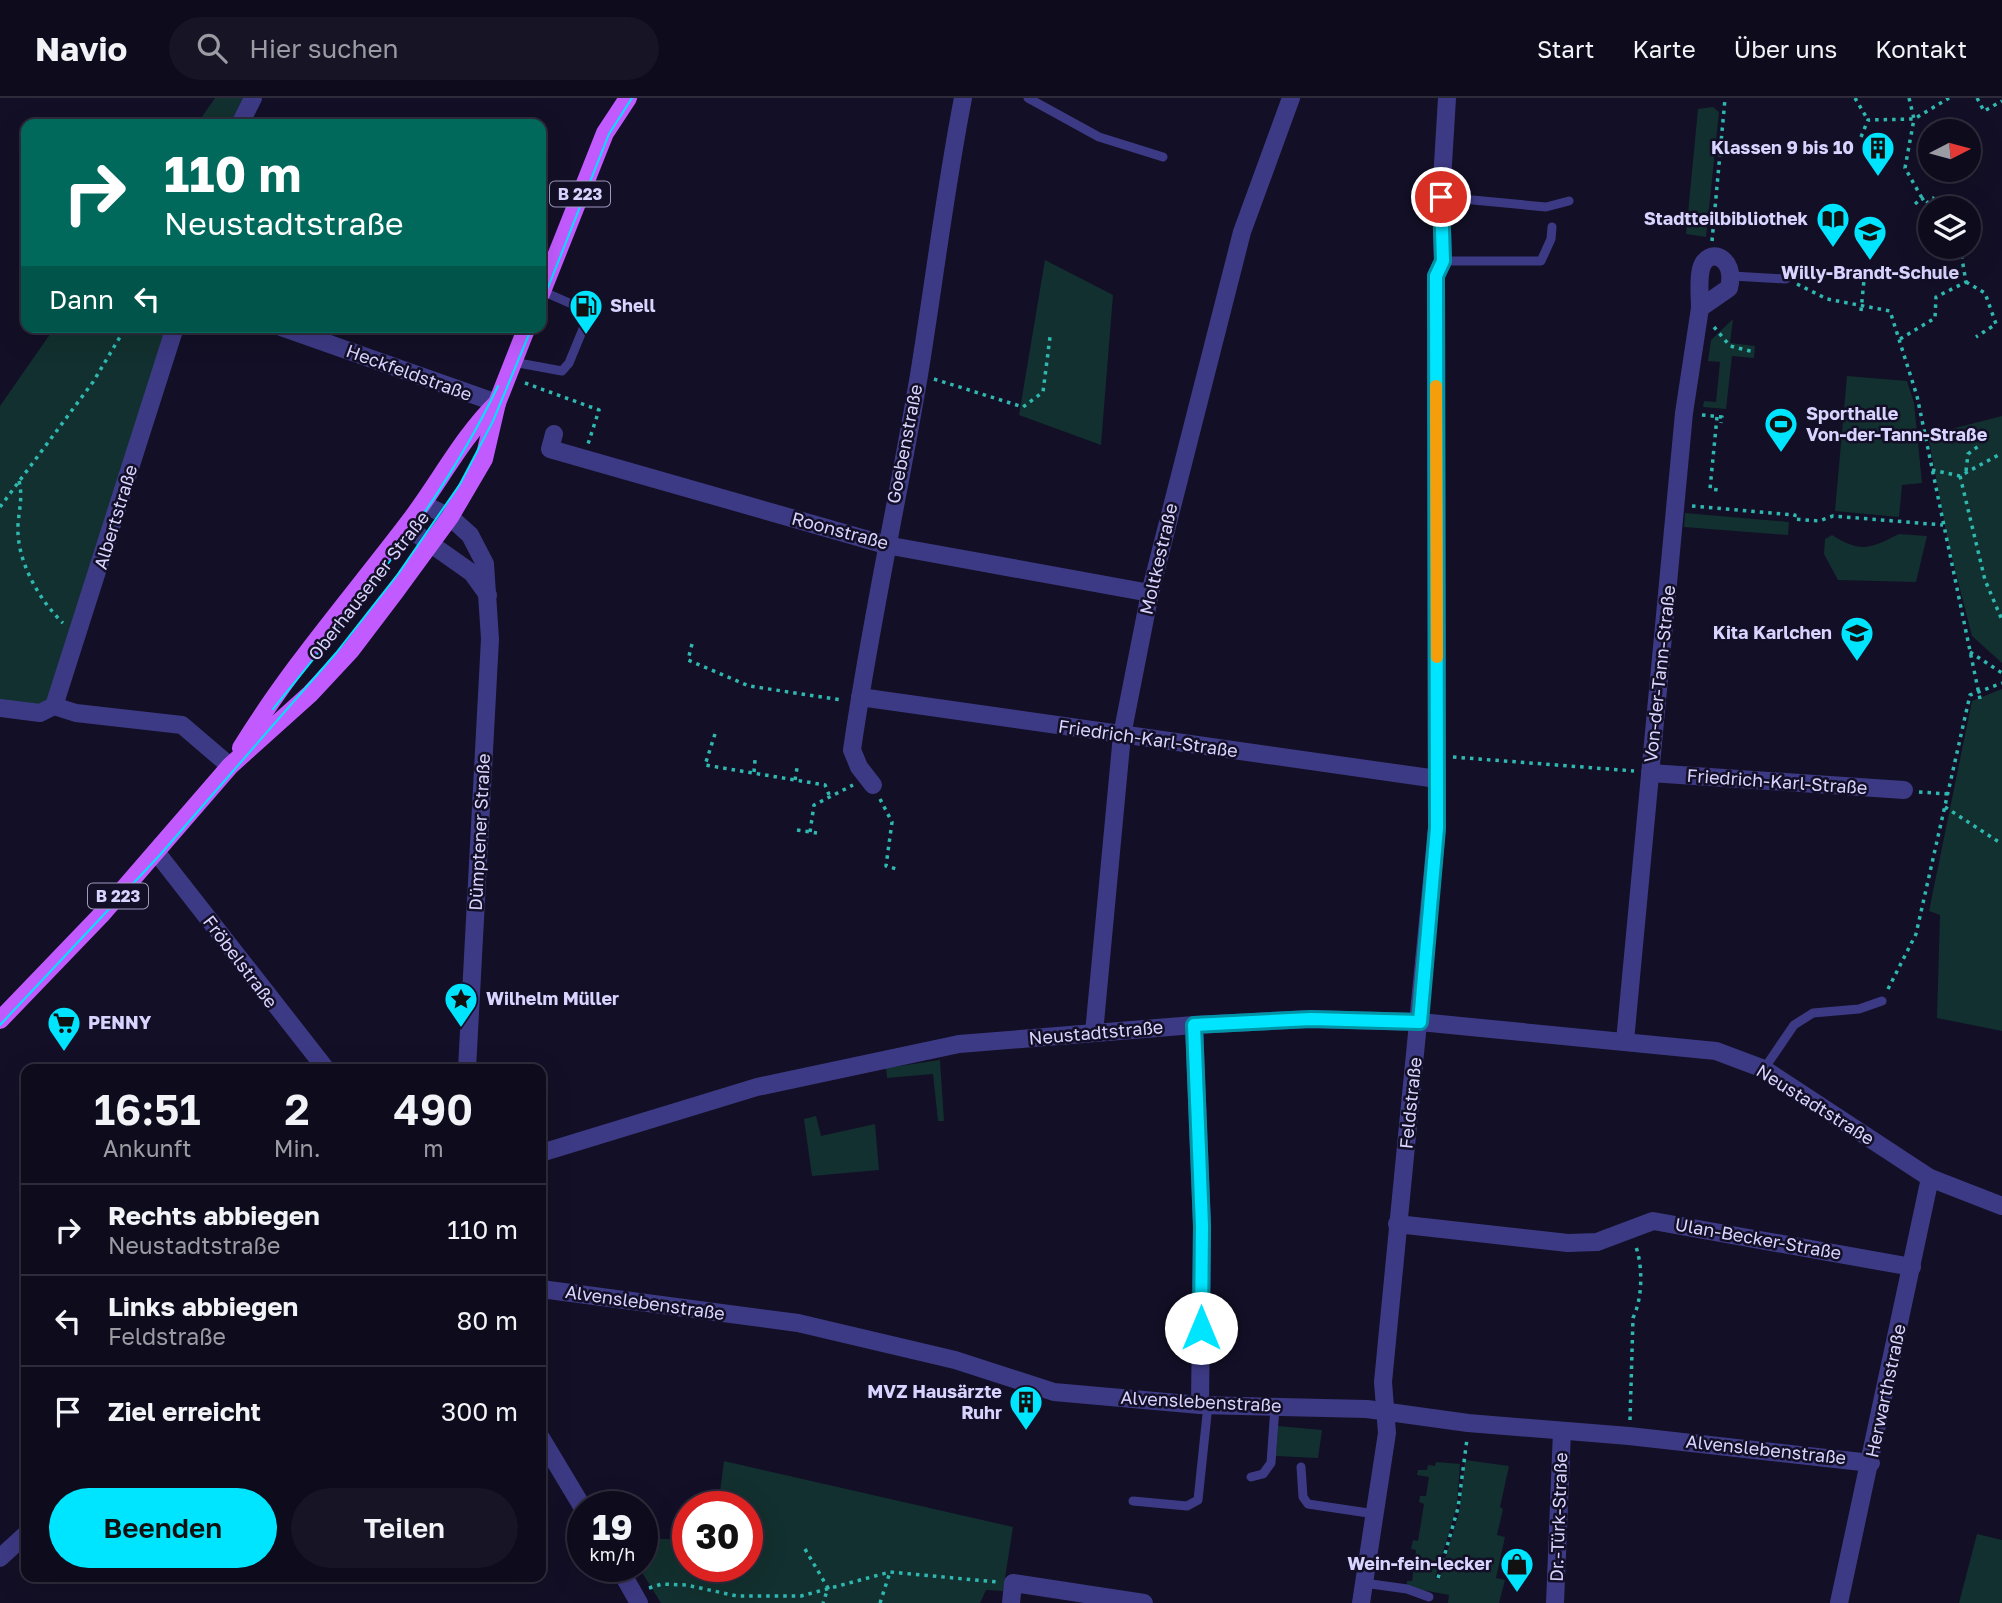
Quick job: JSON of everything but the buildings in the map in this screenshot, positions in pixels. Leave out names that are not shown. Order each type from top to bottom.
[{"type":"main road","name":"B 223","points":[[546,280],[604,133],[628,98]]},
{"type":"main road","name":"Oberhausener Straße","points":[[0,1020],[101,915],[230,766],[310,694],[351,650],[450,517],[484,459],[497,403],[525,333]]},
{"type":"main road","name":"Oberhausener Straße","points":[[230,766],[274,696],[423,504],[473,427],[497,403]]},
{"type":"street","points":[[242,119],[253,98]]},
{"type":"street","name":"Goebenstraße","points":[[870,781],[852,750],[886,545],[919,375],[943,203],[963,98]]},
{"type":"street","name":"Moltkestraße","points":[[1094,1033],[1122,736],[1150,593],[1242,232],[1291,98]]},
{"type":"street","name":"Feldstraße","points":[[1361,1603],[1387,1433],[1383,1382],[1433,887],[1437,779],[1436,276],[1443,261],[1441,197],[1447,98]]},
{"type":"street","points":[[1699,308],[1730,288],[1730,265],[1722,259],[1712,257]]},
{"type":"street","name":"Von-der-Tann-Straße","points":[[1625,1041],[1684,413],[1699,308],[1701,269],[1705,261],[1712,257]]},
{"type":"street","name":"Albertstraße","points":[[54,706],[79,636],[173,333]]},
{"type":"street","name":"Heckfeldstraße","points":[[298,333],[497,403]]},
{"type":"street","name":"Roonstraße","points":[[554,434],[550,449],[886,545],[1150,593]]},
{"type":"street","name":"Dümptener Straße","points":[[423,504],[450,517],[477,544],[485,564],[488,595],[490,639],[467,1064]]},
{"type":"street","points":[[408,524],[472,573],[488,595]]},
{"type":"street","name":"Friedrich-Karl-Straße","points":[[859,700],[1437,779]]},
{"type":"street","points":[[0,708],[40,713],[54,706],[76,713],[182,725],[230,766]]},
{"type":"street","name":"Friedrich-Karl-Straße","points":[[1650,773],[1904,790]]},
{"type":"street","name":"Fröbelstraße","points":[[156,853],[322,1064]]},
{"type":"street","name":"Neustadtstraße","points":[[546,1152],[757,1087],[958,1044],[1194,1025],[1311,1019],[1420,1022],[1716,1051],[1764,1069],[1930,1178],[2002,1206]]},
{"type":"street","points":[[1194,1025],[1202,1226],[1204,1405]]},
{"type":"street","name":"Herwarthstraße","points":[[1839,1603],[1930,1178]]},
{"type":"street","name":"Ulan-Becker-Straße","points":[[1397,1224],[1568,1243],[1597,1241],[1653,1221],[1912,1267]]},
{"type":"street","name":"Alvenslebenstraße","points":[[546,1290],[798,1323],[955,1360],[1054,1392],[1204,1405],[1367,1409],[1385,1414],[1468,1423],[1629,1436],[1871,1463]]},
{"type":"street","name":"Dr.-Türk-Straße","points":[[1555,1603],[1562,1431]]},
{"type":"street","points":[[546,1446],[573,1491]]},
{"type":"street","points":[[0,1558],[21,1539]]},
{"type":"street","points":[[627,1582],[636,1598]]},
{"type":"street","points":[[1011,1603],[1013,1583],[1144,1603]]},
{"type":"lane","points":[[1028,98],[1099,137],[1163,157]]},
{"type":"lane","points":[[1441,197],[1546,207],[1569,201]]},
{"type":"lane","points":[[1443,261],[1542,261],[1551,239],[1552,227]]},
{"type":"lane","points":[[1732,276],[1786,279]]},
{"type":"lane","points":[[510,369],[562,370],[569,363],[590,312],[546,295]]},
{"type":"lane","points":[[1764,1069],[1794,1026],[1813,1013],[1860,1009],[1882,1001]]},
{"type":"lane","points":[[1133,1501],[1187,1506],[1198,1500],[1204,1405]]},
{"type":"lane","points":[[1251,1477],[1263,1474],[1271,1463],[1275,1407]]},
{"type":"lane","points":[[1301,1467],[1303,1497],[1308,1504],[1376,1515]]},
{"type":"lane","points":[[1364,1583],[1407,1589],[1429,1597]]},
{"type":"path","points":[[1856,98],[1868,120]]},
{"type":"path","points":[[1909,98],[1914,119],[1905,168],[1921,196]]},
{"type":"path","points":[[1868,120],[1914,119],[1949,98]]},
{"type":"path","points":[[1977,98],[1984,111],[2002,101]]},
{"type":"path","points":[[1712,257],[1725,99]]},
{"type":"path","points":[[1861,137],[1868,120]]},
{"type":"path","points":[[1962,259],[1966,282],[1984,293],[1996,324],[1976,337]]},
{"type":"path","points":[[1786,279],[1827,299],[1890,311],[1905,364],[1914,382],[1980,699]]},
{"type":"path","points":[[1861,311],[1864,280]]},
{"type":"path","points":[[1900,339],[1935,318],[1936,297],[1966,282]]},
{"type":"path","points":[[1699,308],[1730,346],[1754,352]]},
{"type":"path","points":[[0,507],[93,382],[122,333]]},
{"type":"path","points":[[919,375],[1023,407],[1043,392],[1050,337]]},
{"type":"path","points":[[510,369],[599,410],[583,459]]},
{"type":"path","points":[[1684,413],[1722,418],[1721,423]]},
{"type":"path","points":[[1717,417],[1710,489],[1719,490]]},
{"type":"path","points":[[1965,473],[1968,454],[1980,445]]},
{"type":"path","points":[[1932,470],[1960,476],[2002,453]]},
{"type":"path","points":[[1960,476],[1985,580],[2002,620]]},
{"type":"path","points":[[19,481],[22,494],[18,527],[22,559],[32,581],[60,620],[79,636]]},
{"type":"path","points":[[1676,505],[1795,515],[1794,519],[1819,521],[1833,516],[1943,525]]},
{"type":"path","points":[[692,644],[688,660],[749,686],[859,700]]},
{"type":"path","points":[[1970,652],[2002,673]]},
{"type":"path","points":[[767,689],[768,682]]},
{"type":"path","points":[[1882,1001],[1916,934],[1970,695],[2002,683]]},
{"type":"path","points":[[715,734],[705,765],[825,785],[830,797]]},
{"type":"path","points":[[1437,757],[1650,773]]},
{"type":"path","points":[[754,773],[755,761]]},
{"type":"path","points":[[795,780],[797,768]]},
{"type":"path","points":[[810,832],[814,805],[870,781],[892,822],[886,866],[900,870]]},
{"type":"path","points":[[1904,790],[1948,794]]},
{"type":"path","points":[[1945,807],[2002,845]]},
{"type":"path","points":[[797,830],[817,833]]},
{"type":"path","points":[[1629,1229],[1641,1260],[1637,1310],[1633,1318],[1629,1436]]},
{"type":"path","points":[[1438,1578],[1458,1508],[1468,1423]]},
{"type":"path","points":[[806,1549],[828,1588],[823,1603]]},
{"type":"path","points":[[880,1603],[890,1572]]},
{"type":"path","points":[[636,1598],[662,1584],[686,1585],[737,1596],[801,1596],[890,1572],[1013,1583]]},
{"type":"green space","points":[[215,98],[243,98],[232,119],[200,119]]},
{"type":"green space","points":[[1713,107],[1719,112],[1706,237],[1686,234],[1698,109]]},
{"type":"green space","points":[[1045,260],[1113,295],[1101,445],[1019,415]]},
{"type":"green space","points":[[1733,319],[1730,343],[1755,346],[1754,358],[1732,356],[1726,409],[1703,407],[1704,401],[1716,402],[1720,362],[1708,361],[1711,340]]},
{"type":"green space","points":[[51,333],[164,333],[47,706],[0,704],[0,406]]},
{"type":"green space","points":[[1847,376],[1907,381],[1914,403],[1922,483],[1902,485],[1899,517],[1835,511]]},
{"type":"green space","points":[[2002,416],[2002,663],[1972,636],[1948,542],[1928,435]]},
{"type":"green space","points":[[1685,513],[1789,522],[1788,535],[1684,527]]},
{"type":"green space","points":[[1899,534],[1927,536],[1916,582],[1838,580],[1824,554],[1825,539],[1832,535],[1850,545],[1865,547]]},
{"type":"green space","points":[[2002,689],[2002,1031],[1937,1018],[1940,915],[1929,911],[1972,701]]},
{"type":"green space","points":[[940,1060],[944,1121],[938,1121],[933,1074],[887,1078],[886,1068]]},
{"type":"green space","points":[[816,1116],[821,1136],[875,1124],[879,1170],[812,1176],[804,1119]]},
{"type":"green space","points":[[1278,1426],[1322,1430],[1318,1458],[1276,1456]]},
{"type":"green space","points":[[1465,1460],[1509,1466],[1497,1535],[1505,1537],[1496,1578],[1505,1580],[1499,1603],[1448,1603],[1449,1595],[1407,1587],[1407,1581],[1412,1581],[1416,1550],[1411,1549],[1413,1540],[1418,1541],[1424,1504],[1419,1502],[1420,1496],[1426,1496],[1429,1477],[1417,1475],[1418,1470],[1427,1470],[1428,1465],[1435,1466],[1436,1462],[1460,1464],[1457,1506],[1435,1578],[1439,1579],[1459,1513]]},
{"type":"green space","points":[[724,1461],[1013,1527],[1003,1591],[986,1590],[980,1603],[661,1603],[648,1582],[658,1582],[658,1539],[672,1539],[672,1582],[763,1582],[763,1491],[720,1491]]},
{"type":"green space","points":[[1977,1534],[2002,1540],[2002,1603],[1959,1603]]},
{"type":"tram line","points":[[546,292],[609,134],[632,98]]},
{"type":"tram line","points":[[0,1025],[159,856],[336,653],[398,574],[460,484],[493,421],[530,333]]},
{"type":"tram line","points":[[273,709],[365,594],[424,513],[476,430],[498,386]]},
{"type":"slow traffic","points":[[1436,386],[1437,657]]},
{"type":"place","name":"Klassen 9 bis 10","points":[[1878,178]]},
{"type":"place","name":"Stadtteilbibliothek","points":[[1833,249]]},
{"type":"place","name":"Willy-Brandt-Schule","points":[[1870,262]]},
{"type":"place","name":"Shell","points":[[586,336]]},
{"type":"place","name":"Sporthalle Von-der-Tann-Straße","points":[[1781,454]]},
{"type":"place","name":"Kita Karlchen","points":[[1857,663]]},
{"type":"place","name":"Wilhelm Müller","points":[[461,1029]]},
{"type":"place","name":"PENNY","points":[[64,1053]]},
{"type":"place","name":"MVZ Hausärzte Ruhr","points":[[1026,1432]]},
{"type":"place","name":"Wein-fein-lecker","points":[[1517,1594]]},
{"type":"route","points":[[1201,1328],[1202,1226],[1194,1025],[1311,1019],[1420,1022],[1437,828],[1436,276],[1443,261],[1441,197]]}]
